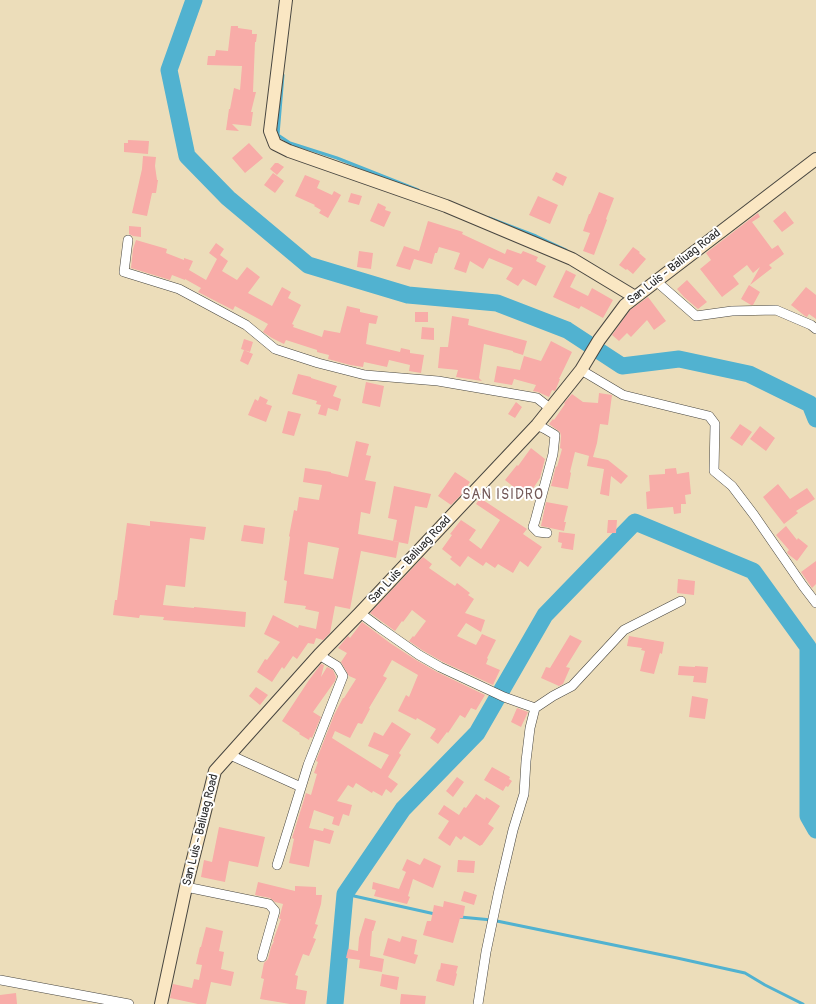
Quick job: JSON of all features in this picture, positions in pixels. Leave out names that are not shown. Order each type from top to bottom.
[{"type":"main road","points":[[286,0],[270,131],[276,144],[289,151],[446,206],[565,256],[635,297]]},
{"type":"main road","name":"San Luis - Baliuag Road","points":[[161,1004],[186,887],[215,771],[319,655],[551,409],[583,367],[598,340],[625,304],[816,159]]},
{"type":"street","points":[[128,240],[124,272],[179,289],[246,325],[275,349],[318,363],[365,375],[438,381],[537,398],[551,409]]},
{"type":"street","points":[[656,281],[696,316],[732,311],[776,310],[811,325],[816,329]]},
{"type":"street","points":[[583,367],[623,395],[709,416],[715,424],[714,471],[732,486],[816,603]]},
{"type":"street","points":[[536,426],[555,435],[553,454],[533,527],[538,532],[547,533]]},
{"type":"street","points":[[478,1004],[486,952],[499,890],[513,830],[524,794],[530,728],[535,708],[572,686],[624,630],[681,601]]},
{"type":"street","points":[[360,613],[419,655],[450,672],[504,697],[535,708]]},
{"type":"street","points":[[277,865],[308,765],[343,676],[337,666],[319,655]]},
{"type":"street","points":[[230,754],[301,788]]},
{"type":"street","points":[[186,887],[268,904],[274,911],[262,957]]},
{"type":"street","points":[[0,980],[129,1004]]},
{"type":"building","points":[[231,26],[238,26],[238,28],[252,30],[252,34],[257,34],[255,42],[253,92],[256,92],[251,112],[253,112],[251,126],[232,124],[239,131],[226,130],[234,88],[240,90],[242,66],[207,65],[208,56],[215,56],[216,50],[228,51]]},
{"type":"building","points":[[128,140],[149,141],[148,154],[124,152],[124,143],[128,143]]},
{"type":"building","points":[[249,143],[263,158],[245,173],[232,158]]},
{"type":"building","points":[[143,156],[156,157],[155,166],[158,180],[156,193],[152,193],[147,216],[132,213],[142,169]]},
{"type":"building","points":[[275,163],[278,163],[284,167],[277,175],[270,169]]},
{"type":"building","points":[[556,172],[567,177],[563,186],[552,180]]},
{"type":"building","points":[[273,173],[284,181],[275,193],[264,185]]},
{"type":"building","points":[[305,175],[320,181],[317,188],[332,195],[334,191],[341,195],[328,218],[319,213],[321,210],[314,206],[315,205],[295,196]]},
{"type":"building","points":[[599,192],[614,198],[594,255],[583,251],[590,233],[583,231]]},
{"type":"building","points":[[351,193],[362,196],[359,205],[348,202]]},
{"type":"building","points":[[538,196],[558,205],[550,224],[529,215]]},
{"type":"building","points":[[378,203],[386,207],[385,210],[391,212],[384,227],[370,221]]},
{"type":"building","points":[[785,211],[794,223],[782,232],[773,221]]},
{"type":"building","points":[[758,213],[760,217],[752,222],[772,249],[778,245],[784,254],[769,265],[772,268],[750,285],[760,267],[753,273],[747,265],[733,276],[739,284],[722,297],[700,269],[711,260],[706,253]]},
{"type":"building","points":[[428,221],[463,232],[462,234],[505,254],[507,249],[521,254],[523,251],[538,257],[536,261],[546,266],[536,286],[523,279],[518,286],[506,279],[513,268],[489,258],[483,269],[470,261],[466,273],[454,269],[460,253],[439,247],[437,253],[435,253],[432,264],[414,259],[410,270],[396,266],[404,246],[419,251]]},
{"type":"building","points":[[129,226],[141,227],[141,237],[129,234]]},
{"type":"building","points":[[136,240],[167,249],[166,253],[184,260],[184,258],[193,261],[189,270],[206,280],[217,259],[209,253],[216,243],[224,249],[220,255],[228,261],[222,271],[237,280],[247,267],[260,277],[248,293],[272,306],[282,287],[291,292],[288,298],[301,305],[292,324],[294,325],[293,327],[322,337],[324,330],[340,333],[347,306],[360,309],[360,312],[378,316],[376,324],[369,323],[366,344],[400,352],[401,348],[410,350],[410,353],[424,355],[421,373],[409,371],[410,365],[389,360],[387,367],[364,362],[363,367],[350,365],[328,359],[329,355],[286,340],[284,344],[263,332],[268,324],[235,306],[233,310],[198,292],[201,288],[185,279],[172,275],[170,280],[131,268],[133,249]]},
{"type":"building","points":[[633,247],[646,259],[633,274],[619,265]]},
{"type":"building","points":[[359,251],[373,253],[371,269],[357,267]]},
{"type":"building","points":[[566,270],[576,275],[570,287],[588,296],[592,288],[613,300],[603,318],[581,306],[579,309],[553,297]]},
{"type":"building","points":[[687,280],[707,302],[698,309],[677,289]]},
{"type":"building","points":[[749,285],[760,292],[753,305],[741,299]]},
{"type":"building","points":[[806,287],[816,295],[816,319],[809,314],[807,317],[805,316],[791,305]]},
{"type":"building","points":[[648,297],[666,321],[654,330],[647,320],[631,337],[627,333],[619,341],[612,335],[630,310]]},
{"type":"building","points":[[415,312],[428,312],[428,322],[415,322]]},
{"type":"building","points":[[452,316],[469,319],[468,325],[527,341],[523,355],[484,344],[479,378],[482,381],[456,377],[458,370],[438,368],[440,347],[448,347]]},
{"type":"building","points":[[422,327],[434,328],[434,340],[421,339]]},
{"type":"building","points":[[244,339],[253,342],[250,352],[241,349]]},
{"type":"building","points":[[551,341],[572,352],[555,391],[552,390],[549,397],[533,391],[536,385],[514,379],[512,385],[494,382],[497,366],[520,370],[524,356],[541,361]]},
{"type":"building","points":[[244,350],[253,354],[248,365],[240,361]]},
{"type":"building","points":[[298,374],[337,386],[333,396],[341,399],[338,411],[328,408],[326,416],[318,414],[321,405],[316,404],[317,401],[292,394]]},
{"type":"building","points":[[366,382],[384,386],[380,407],[362,403]]},
{"type":"building","points":[[599,393],[612,395],[608,425],[600,424],[593,457],[575,452],[568,489],[551,486],[562,449],[560,448],[560,432],[549,424],[553,419],[554,420],[565,404],[564,403],[572,394],[583,402],[598,403]]},
{"type":"building","points":[[260,396],[268,400],[266,404],[272,406],[266,422],[248,415],[255,399],[258,401]]},
{"type":"building","points":[[516,402],[522,407],[515,418],[508,414]]},
{"type":"building","points":[[288,411],[301,414],[294,436],[282,433]]},
{"type":"building","points":[[740,424],[752,432],[742,446],[730,438]]},
{"type":"building","points":[[760,426],[775,438],[766,451],[750,439]]},
{"type":"building","points":[[356,441],[369,444],[366,455],[371,456],[365,480],[376,482],[370,514],[361,512],[358,534],[399,542],[396,558],[361,551],[350,609],[335,606],[330,633],[323,640],[316,638],[314,644],[308,643],[297,659],[293,656],[284,669],[282,667],[272,682],[257,672],[265,659],[267,660],[280,642],[264,634],[273,615],[298,628],[299,625],[316,629],[319,612],[305,609],[306,606],[284,603],[287,581],[284,580],[289,536],[294,510],[297,511],[299,497],[319,500],[322,485],[303,482],[305,468],[331,472],[348,477]],"holes":[[[308,542],[339,548],[333,579],[304,574]]]},
{"type":"building","points":[[531,448],[545,459],[540,478],[526,499],[518,494],[520,492],[505,480],[517,465],[518,466]]},
{"type":"building","points":[[589,456],[608,460],[628,476],[621,484],[611,476],[609,496],[600,494],[604,469],[587,466]]},
{"type":"building","points":[[676,468],[677,474],[689,472],[691,494],[685,495],[686,504],[681,504],[681,513],[674,514],[673,507],[647,509],[646,492],[650,491],[649,475],[665,474],[665,469]]},
{"type":"building","points":[[455,472],[470,482],[461,495],[451,505],[438,496]]},
{"type":"building","points":[[778,484],[790,499],[807,488],[815,499],[796,511],[798,513],[784,524],[763,497]]},
{"type":"building","points":[[394,486],[431,494],[427,508],[415,506],[408,544],[393,541],[397,520],[388,518]]},
{"type":"building","points":[[480,498],[527,529],[523,534],[542,547],[528,567],[520,561],[513,573],[498,564],[495,568],[486,562],[483,566],[468,556],[460,567],[450,559],[452,557],[442,549],[452,535],[450,534],[461,520],[476,530],[469,540],[481,549],[500,520],[476,504]]},
{"type":"building","points":[[546,502],[568,506],[564,522],[566,522],[564,531],[541,526]]},
{"type":"building","points":[[608,520],[617,520],[616,533],[607,533]]},
{"type":"building","points":[[150,521],[206,527],[204,540],[190,538],[185,587],[166,585],[163,605],[246,612],[245,627],[163,620],[164,617],[140,615],[139,618],[113,615],[115,600],[117,600],[127,523],[150,526]]},
{"type":"building","points":[[244,525],[265,528],[263,544],[241,541]]},
{"type":"building","points":[[786,526],[797,540],[798,538],[808,546],[797,561],[788,554],[787,552],[789,550],[776,535]]},
{"type":"building","points":[[559,532],[575,534],[573,550],[561,548],[562,543],[558,542]]},
{"type":"building","points":[[423,557],[432,564],[429,568],[455,586],[457,583],[470,593],[468,595],[474,599],[465,613],[485,620],[481,632],[466,623],[457,636],[476,645],[482,634],[496,640],[487,658],[486,664],[500,670],[493,685],[443,662],[409,641],[413,636],[414,637],[426,621],[412,610],[395,631],[370,613]]},
{"type":"building","points":[[816,561],[816,584],[812,588],[801,572]]},
{"type":"building","points":[[678,579],[695,581],[694,595],[677,593]]},
{"type":"building","points":[[362,622],[416,660],[437,672],[485,695],[476,710],[471,708],[465,718],[460,715],[448,733],[447,732],[438,744],[430,738],[436,729],[417,718],[416,720],[398,711],[406,695],[409,697],[418,675],[392,660],[383,676],[387,678],[369,708],[370,709],[362,724],[358,723],[350,738],[335,731],[332,738],[381,769],[389,755],[368,746],[374,732],[383,736],[392,722],[411,734],[399,753],[401,755],[388,777],[398,784],[391,793],[386,789],[382,796],[373,791],[372,793],[356,783],[353,788],[348,785],[337,801],[352,805],[349,816],[343,814],[339,826],[332,824],[334,817],[314,810],[309,828],[323,831],[324,828],[334,831],[330,844],[314,840],[309,867],[289,863],[294,839],[292,838],[306,793],[311,795],[317,774],[314,773],[318,762],[316,761],[334,715],[356,679],[349,676],[341,662],[347,653],[338,648],[348,636],[350,638]]},
{"type":"building","points":[[570,635],[582,641],[566,667],[570,668],[563,684],[559,686],[541,678],[546,667],[550,668]]},
{"type":"building","points":[[629,636],[664,642],[662,654],[660,653],[654,674],[640,671],[645,651],[641,650],[642,648],[627,646]]},
{"type":"building","points":[[321,664],[324,665],[321,677],[327,667],[333,670],[336,677],[335,681],[313,712],[321,717],[312,738],[310,737],[309,740],[282,721]]},
{"type":"building","points":[[679,666],[708,667],[706,683],[693,682],[694,676],[678,675]]},
{"type":"building","points":[[256,687],[268,695],[260,705],[249,696]]},
{"type":"building","points":[[692,696],[708,699],[705,719],[689,717]]},
{"type":"building","points":[[517,708],[528,712],[521,727],[511,722]]},
{"type":"building","points":[[492,767],[510,777],[509,779],[512,781],[503,791],[484,780]]},
{"type":"building","points":[[457,777],[464,782],[453,797],[446,791]]},
{"type":"building","points":[[476,794],[485,800],[486,797],[500,806],[488,824],[494,828],[482,845],[480,846],[464,836],[461,840],[456,836],[450,846],[438,838],[449,821],[438,814],[444,805],[459,815]]},
{"type":"building","points":[[219,827],[265,837],[258,867],[229,861],[225,882],[201,877],[204,860],[212,862]]},
{"type":"building","points":[[424,858],[441,866],[433,888],[413,879],[408,896],[410,897],[407,904],[374,896],[376,890],[372,889],[373,882],[399,889],[406,872],[402,870],[407,859],[420,865]]},
{"type":"building","points":[[458,860],[475,861],[474,873],[457,872]]},
{"type":"building","points":[[258,882],[295,891],[295,886],[316,887],[316,895],[322,895],[315,924],[318,925],[313,938],[316,939],[309,956],[303,954],[295,975],[298,976],[296,989],[307,991],[305,1004],[290,1004],[260,999],[264,979],[261,978],[264,963],[268,959],[274,941],[281,919],[279,919],[283,904],[275,902],[270,898],[255,895]]},
{"type":"building","points":[[464,891],[477,895],[474,905],[461,901]]},
{"type":"building","points":[[444,901],[465,906],[463,918],[460,918],[453,943],[423,935],[427,921],[431,921],[434,905],[443,907]]},
{"type":"building","points":[[365,918],[376,921],[372,931],[370,956],[384,959],[382,972],[359,968],[360,960],[346,958],[348,949],[358,951],[359,938]]},
{"type":"building","points":[[206,927],[223,931],[219,951],[224,952],[221,969],[234,972],[231,986],[211,982],[206,1004],[198,1004],[170,998],[173,984],[192,988],[194,979],[199,980],[202,965],[196,964]]},
{"type":"building","points":[[402,936],[417,940],[414,954],[418,955],[415,964],[383,955],[388,938],[400,942]]},
{"type":"building","points":[[441,963],[458,966],[454,986],[436,981]]},
{"type":"building","points":[[382,974],[399,977],[397,990],[380,986]]},
{"type":"building","points":[[16,993],[17,1004],[0,1004],[0,995]]},
{"type":"building","points":[[401,994],[426,996],[425,1004],[400,1004]]},
{"type":"waterway","points":[[194,0],[169,70],[187,156],[228,198],[308,265],[408,295],[497,303],[567,330],[622,366],[679,359],[749,374],[810,404],[816,419]]},
{"type":"waterway","points":[[283,75],[278,135],[290,143],[337,158],[418,190]]},
{"type":"waterway","points":[[489,218],[536,236],[566,250]]},
{"type":"waterway","points":[[335,1004],[345,894],[403,809],[477,733],[545,615],[635,522],[753,571],[808,647],[808,816],[816,830]]},
{"type":"waterway","points":[[345,894],[435,914]]},
{"type":"waterway","points":[[460,917],[492,920],[745,973],[803,1004]]},
{"type":"district","name":"SAN ISIDRO","points":[[503,495]]}]
